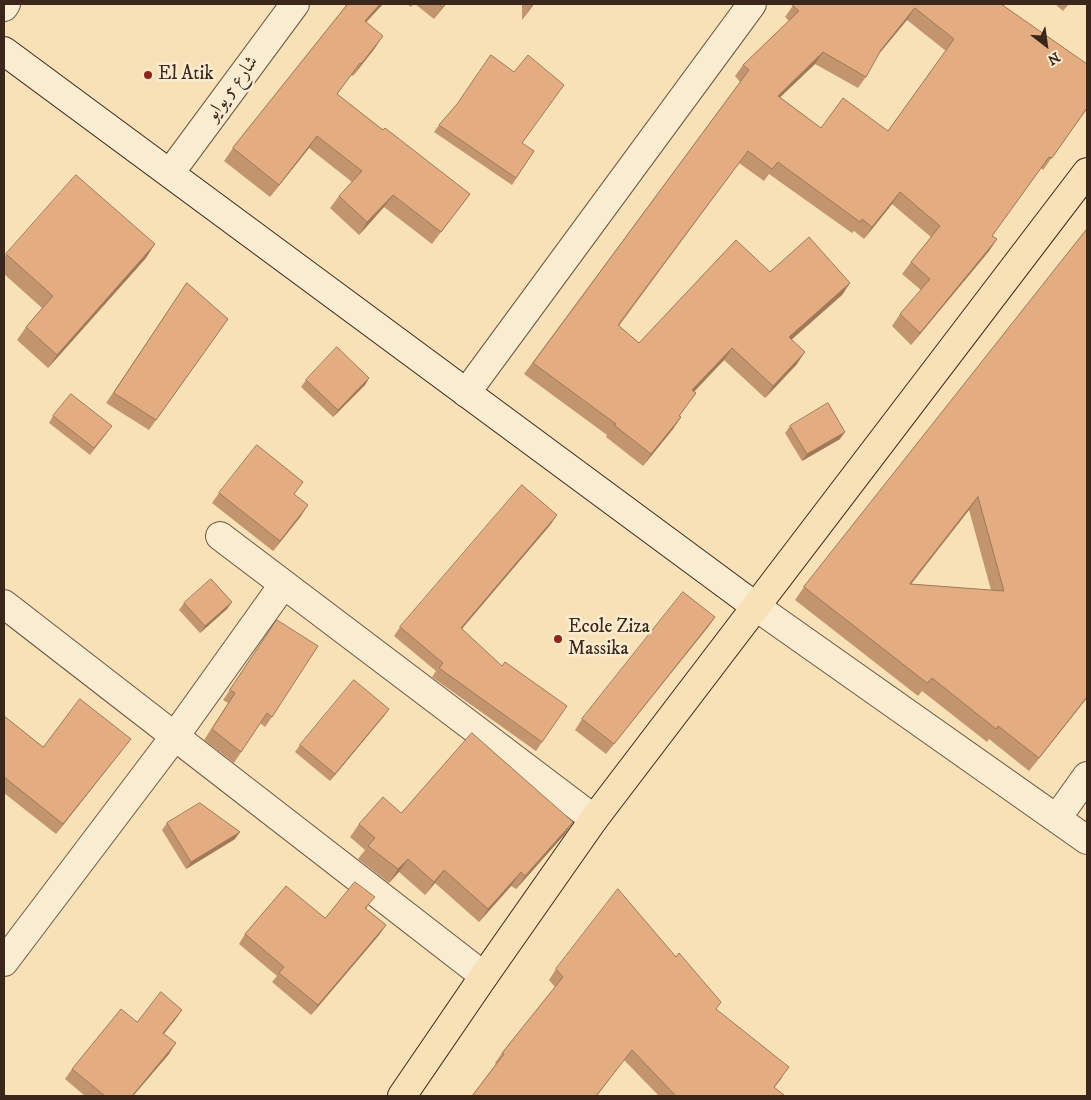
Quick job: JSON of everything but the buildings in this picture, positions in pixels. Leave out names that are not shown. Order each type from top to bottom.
[{"type":"main road","points":[[402,1096],[594,820],[1087,172]]},
{"type":"street","name":"شارع 5 يوايو","points":[[170,173],[295,4]]},
{"type":"street","points":[[466,393],[752,4]]},
{"type":"street","points":[[4,51],[755,606],[1087,840]]},
{"type":"street","points":[[220,536],[594,820]]},
{"type":"street","points":[[4,962],[174,736],[283,585]]},
{"type":"street","points":[[4,604],[484,976]]},
{"type":"street","points":[[1056,818],[1087,776]]},
{"type":"place","name":"El Atik","points":[[148,75]]},
{"type":"place","name":"Ecole Ziza Massika","points":[[558,639]]}]
